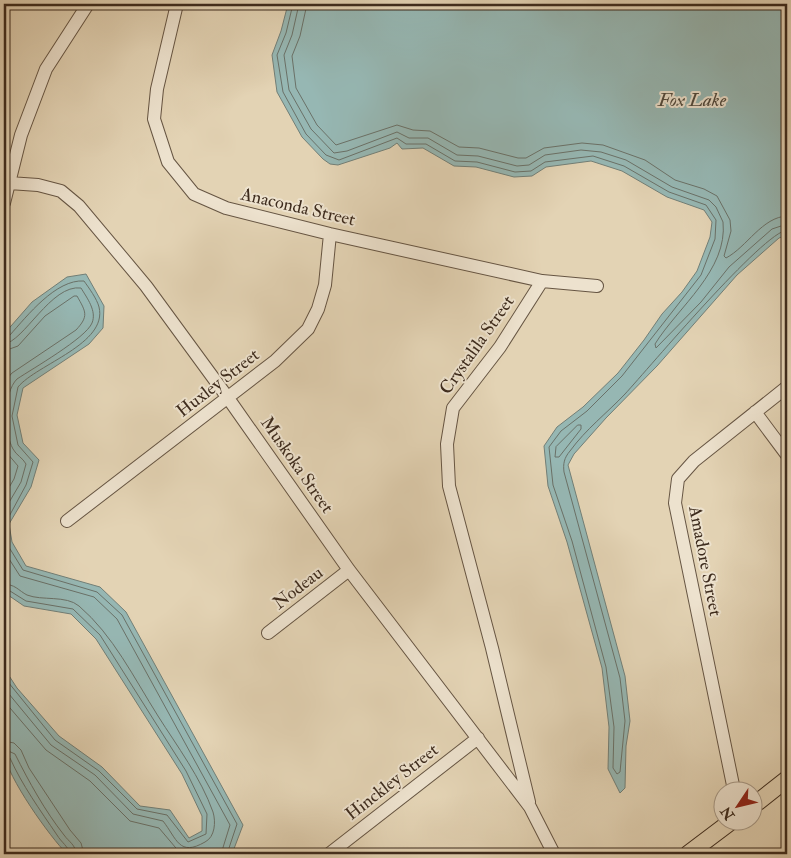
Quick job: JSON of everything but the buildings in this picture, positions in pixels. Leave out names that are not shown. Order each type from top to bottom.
[{"type":"main road","points":[[764,797],[787,779]]},
{"type":"main road","points":[[688,854],[720,830]]},
{"type":"street","points":[[4,203],[21,134],[46,68],[88,4]]},
{"type":"street","name":"Anaconda Street","points":[[177,4],[157,89],[154,119],[168,162],[194,194],[226,208],[330,234],[542,281],[597,286]]},
{"type":"street","name":"Muskoka Street","points":[[9,183],[38,185],[61,191],[79,206],[146,286],[228,398],[349,570],[530,807],[554,854]]},
{"type":"street","name":"Huxley Street","points":[[67,521],[275,361],[308,328],[318,309],[325,285],[330,234]]},
{"type":"street","name":"Crystalila Street","points":[[458,521],[450,486],[447,444],[453,408],[500,347],[542,281]]},
{"type":"street","name":"Amadore Street","points":[[732,780],[674,504],[678,479],[694,461],[787,387]]},
{"type":"street","points":[[755,412],[787,455]]},
{"type":"street","name":"Muskoka Street","points":[[458,521],[492,648],[530,807]]},
{"type":"street","name":"Nodeau","points":[[268,633],[349,570]]},
{"type":"street","name":"Hinckley Street","points":[[329,854],[478,738]]},
{"type":"water","name":"Fox Lake","points":[[288,4],[787,4],[787,235],[779,238],[737,275],[657,366],[606,418],[574,454],[568,465],[625,676],[630,721],[626,746],[625,788],[620,793],[608,769],[609,727],[602,668],[567,542],[548,486],[544,446],[557,427],[583,407],[618,373],[662,314],[682,292],[697,271],[710,237],[712,222],[704,210],[667,197],[622,171],[591,161],[546,167],[532,176],[514,177],[476,167],[454,166],[423,148],[402,149],[397,143],[390,148],[338,165],[330,164],[302,137],[277,92],[272,55]]},
{"type":"water","points":[[86,274],[104,306],[103,328],[89,344],[23,388],[17,415],[23,443],[39,460],[31,487],[9,524],[12,542],[26,566],[100,587],[126,612],[243,825],[232,854],[67,854],[40,821],[21,791],[7,764],[4,753],[2,722],[4,668],[17,688],[59,736],[102,767],[140,806],[170,810],[189,838],[202,831],[202,816],[182,774],[96,639],[71,614],[24,606],[8,595],[4,599],[4,334],[32,302],[67,277]]}]
